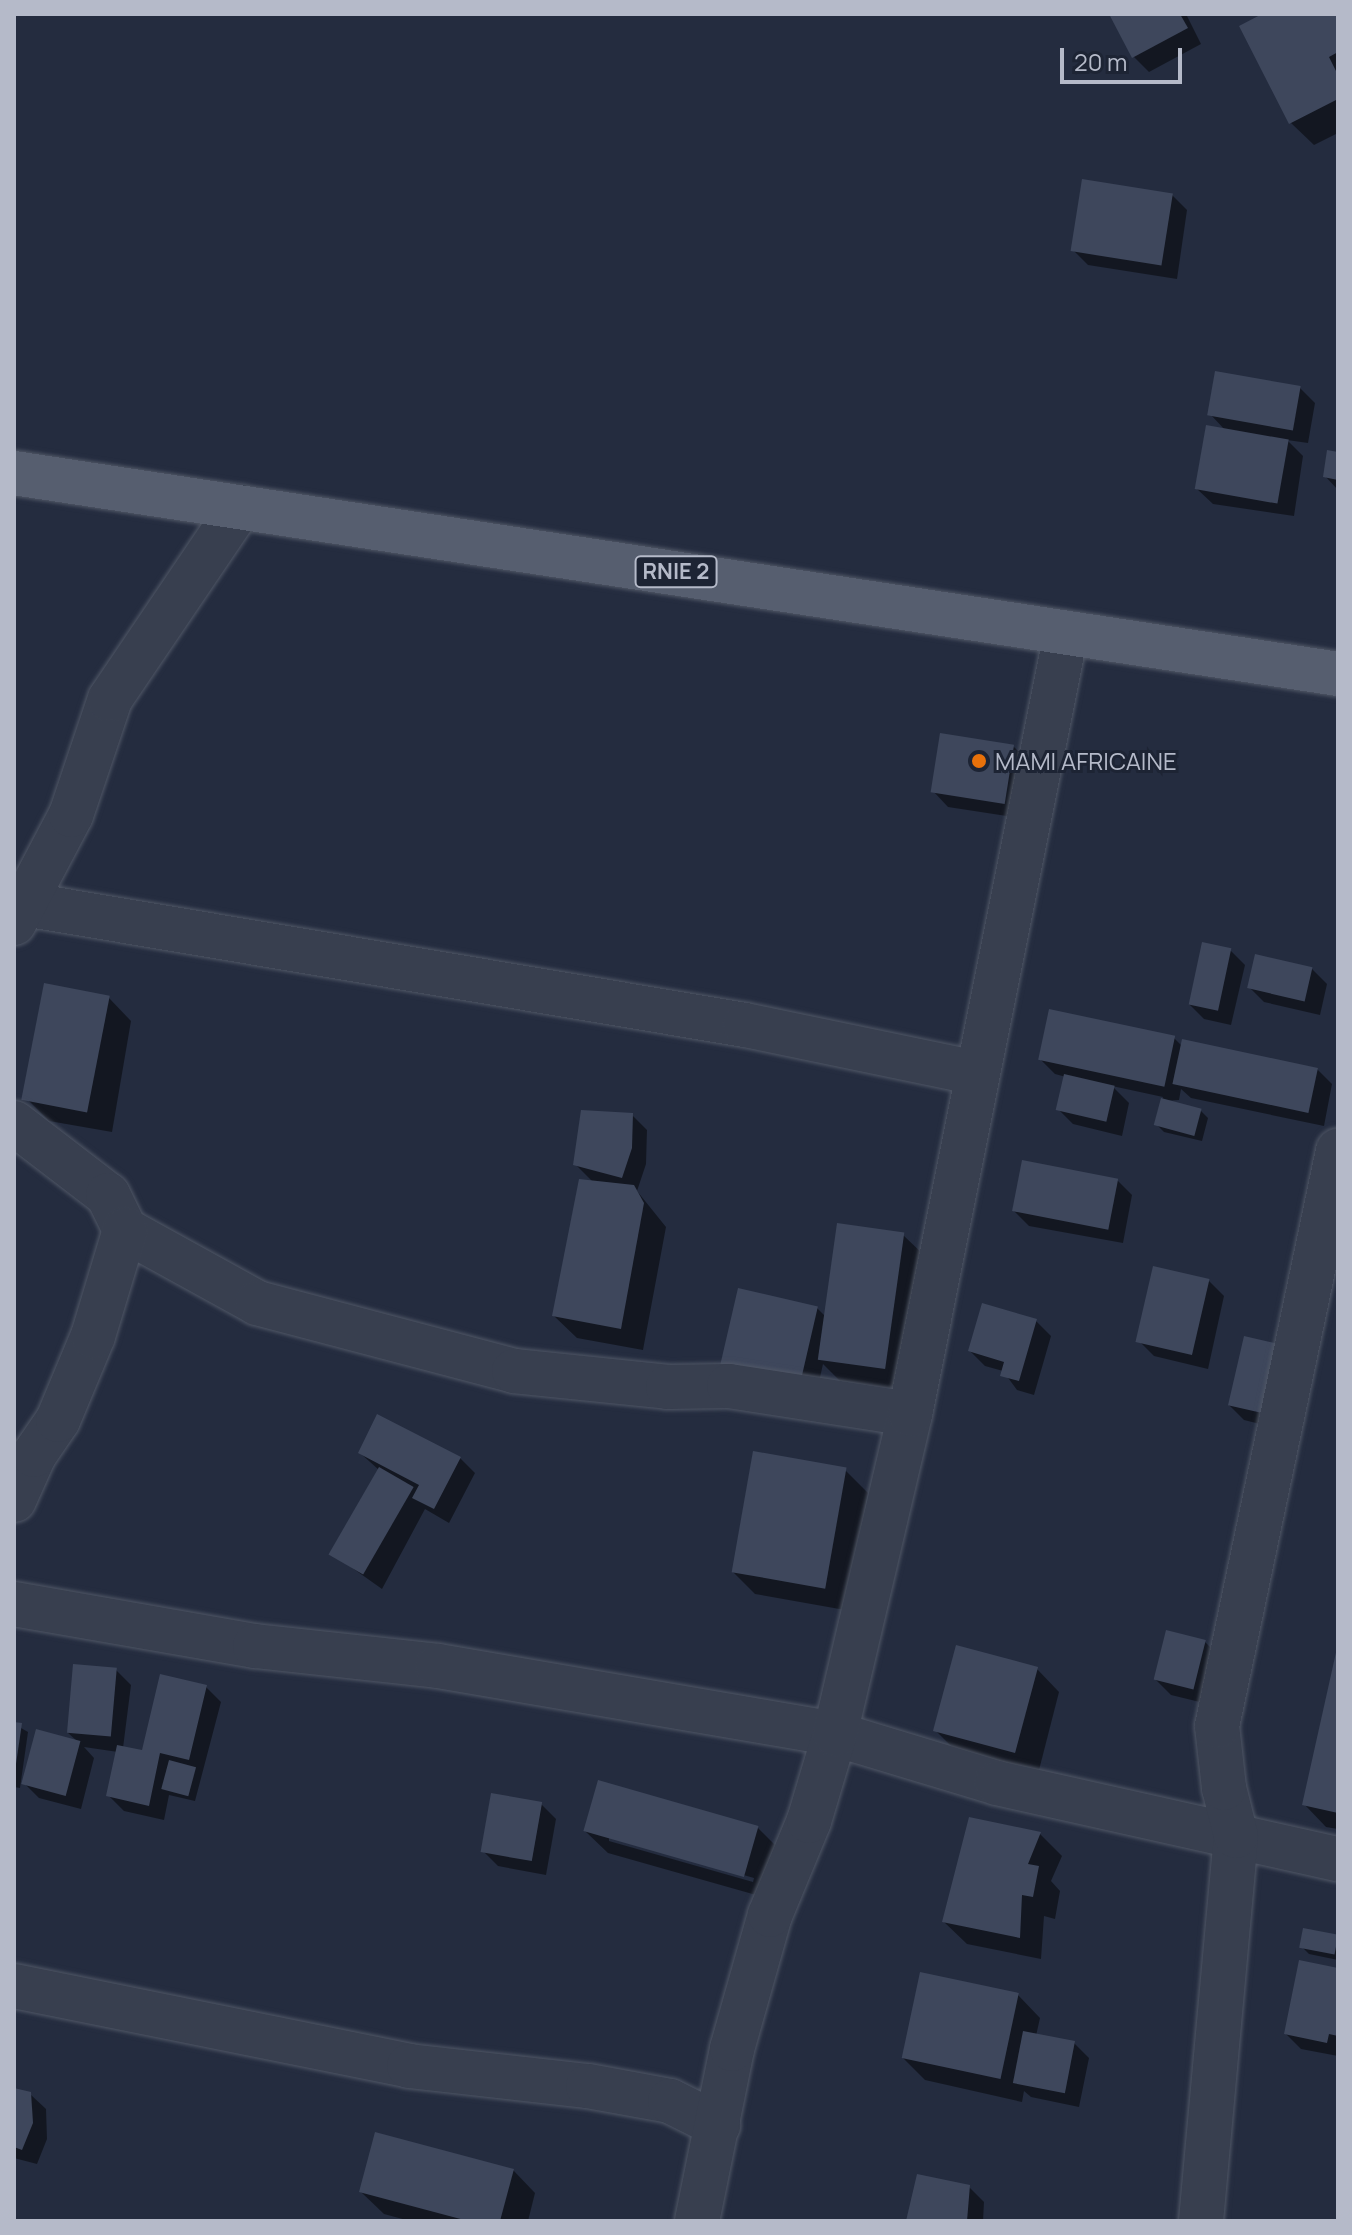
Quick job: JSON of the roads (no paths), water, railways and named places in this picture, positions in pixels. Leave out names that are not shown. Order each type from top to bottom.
[{"type":"main road","name":"RNIE 2","points":[[14,473],[1338,674]]},
{"type":"street","points":[[240,507],[110,699],[71,815],[19,914],[745,1025],[977,1073]]},
{"type":"street","points":[[697,2221],[732,2049],[770,1915],[809,1821],[835,1734],[910,1414],[1066,633]]},
{"type":"street","points":[[14,1123],[108,1195],[125,1230],[257,1303],[514,1371],[668,1387],[729,1386],[910,1414]]},
{"type":"street","points":[[1201,2221],[1236,1836],[1217,1726],[1338,1151]]},
{"type":"street","points":[[14,1500],[34,1455],[58,1420],[93,1336],[125,1230]]},
{"type":"street","points":[[14,1604],[255,1646],[438,1666],[835,1734],[997,1783],[1338,1859]]},
{"type":"street","points":[[14,1986],[409,2066],[588,2086],[670,2101],[718,2125]]},
{"type":"place","name":"MAMI AFRICAINE","points":[[979,761]]}]
